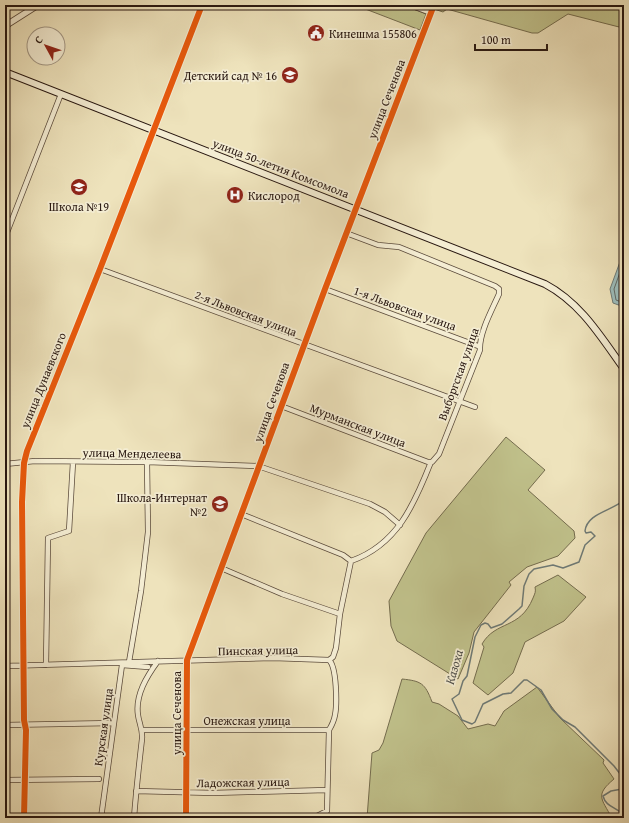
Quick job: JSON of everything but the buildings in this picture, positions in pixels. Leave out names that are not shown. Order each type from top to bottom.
[{"type":"main road","name":"улица 50-летия Комсомола","points":[[5,72],[356,208],[545,284],[568,299],[586,316],[624,369]]},
{"type":"street","points":[[5,26],[38,5]]},
{"type":"street","name":"улица Дунаевского","points":[[24,818],[25,724],[22,502],[24,463],[27,450],[100,269],[202,5]]},
{"type":"street","points":[[410,5],[431,13]]},
{"type":"street","name":"улица Сеченова","points":[[186,818],[187,660],[258,466],[434,5]]},
{"type":"street","points":[[5,234],[6,235],[61,94]]},
{"type":"street","name":"Выборгская улица","points":[[346,233],[378,245],[399,247],[488,282],[499,289],[499,294],[478,346],[480,350],[460,403],[438,454],[429,462],[422,484],[400,525],[394,534],[380,546],[362,557],[351,561]]},
{"type":"street","name":"2-я Львовская улица","points":[[100,269],[460,403],[475,407]]},
{"type":"street","name":"1-я Львовская улица","points":[[325,289],[478,346]]},
{"type":"street","name":"Мурманская улица","points":[[281,406],[429,462]]},
{"type":"street","points":[[46,665],[48,538],[69,531],[73,462]]},
{"type":"street","points":[[129,662],[141,591],[148,532],[147,462]]},
{"type":"street","name":"улица Менделеева","points":[[5,464],[147,462],[258,466],[370,504],[385,512],[400,525]]},
{"type":"street","points":[[241,514],[343,555],[351,561],[340,614],[336,648],[333,657],[329,660],[334,669],[337,704],[334,722],[329,730],[327,811],[313,818]]},
{"type":"street","points":[[221,568],[282,594],[340,614]]},
{"type":"street","name":"Пинская улица","points":[[5,666],[274,658],[329,660]]},
{"type":"street","points":[[134,818],[142,730],[138,714],[141,690],[147,677],[158,661]]},
{"type":"street","name":"Курская улица","points":[[101,818],[122,666],[148,667]]},
{"type":"street","points":[[5,725],[114,723]]},
{"type":"street","name":"Онежская улица","points":[[142,730],[329,730]]},
{"type":"street","points":[[5,780],[100,779]]},
{"type":"street","name":"Ладожская улица","points":[[136,791],[186,793],[327,790]]},
{"type":"green space","points":[[355,5],[403,5],[426,14],[420,30]]},
{"type":"green space","points":[[436,5],[624,5],[623,28],[568,14],[538,33],[532,33],[447,9],[443,12],[434,9]]},
{"type":"green space","points":[[506,437],[545,470],[528,490],[574,531],[575,538],[558,556],[527,567],[509,582],[511,585],[474,632],[469,653],[458,679],[397,641],[391,626],[389,601],[426,533]]},
{"type":"green space","points":[[558,575],[586,597],[564,621],[525,642],[513,673],[488,695],[473,683],[484,647],[482,644],[494,631],[522,615],[528,608],[533,598],[535,587]]},
{"type":"green space","points":[[402,679],[422,684],[432,702],[439,704],[458,716],[468,729],[488,724],[495,726],[504,711],[537,687],[560,718],[604,760],[603,763],[614,779],[608,784],[602,793],[605,806],[612,818],[367,818],[372,753],[379,750],[383,743]]},
{"type":"water","points":[[624,251],[624,307],[613,303],[610,289]]},
{"type":"waterway","name":"Казоха","points":[[624,500],[590,520],[585,531],[586,533],[591,532],[595,536],[585,545],[579,562],[563,568],[553,565],[534,569],[529,574],[524,586],[522,606],[502,624],[491,628],[485,623],[481,625],[475,637],[467,676],[463,681],[459,694],[452,699],[462,720],[472,724],[475,722],[483,704],[503,694],[511,693],[524,680],[527,680],[541,690],[552,709],[563,720],[575,727],[614,766],[624,779]]},
{"type":"waterway","name":"Казоха","points":[[624,786],[622,789],[611,791],[603,796],[609,805],[624,816]]},
{"type":"cycle path","points":[[24,818],[26,730],[24,720],[22,502],[24,463],[27,451],[100,269],[202,5]]},
{"type":"cycle path","points":[[186,818],[187,660],[325,289],[434,5]]},
{"type":"place","name":"Кинешма 155806","points":[[316,33]]},
{"type":"place","name":"Детский сад № 16","points":[[290,75]]},
{"type":"place","name":"Школа №19","points":[[79,187]]},
{"type":"place","name":"Кислород","points":[[235,195]]},
{"type":"place","name":"Школа-Интернат №2","points":[[220,504]]}]
